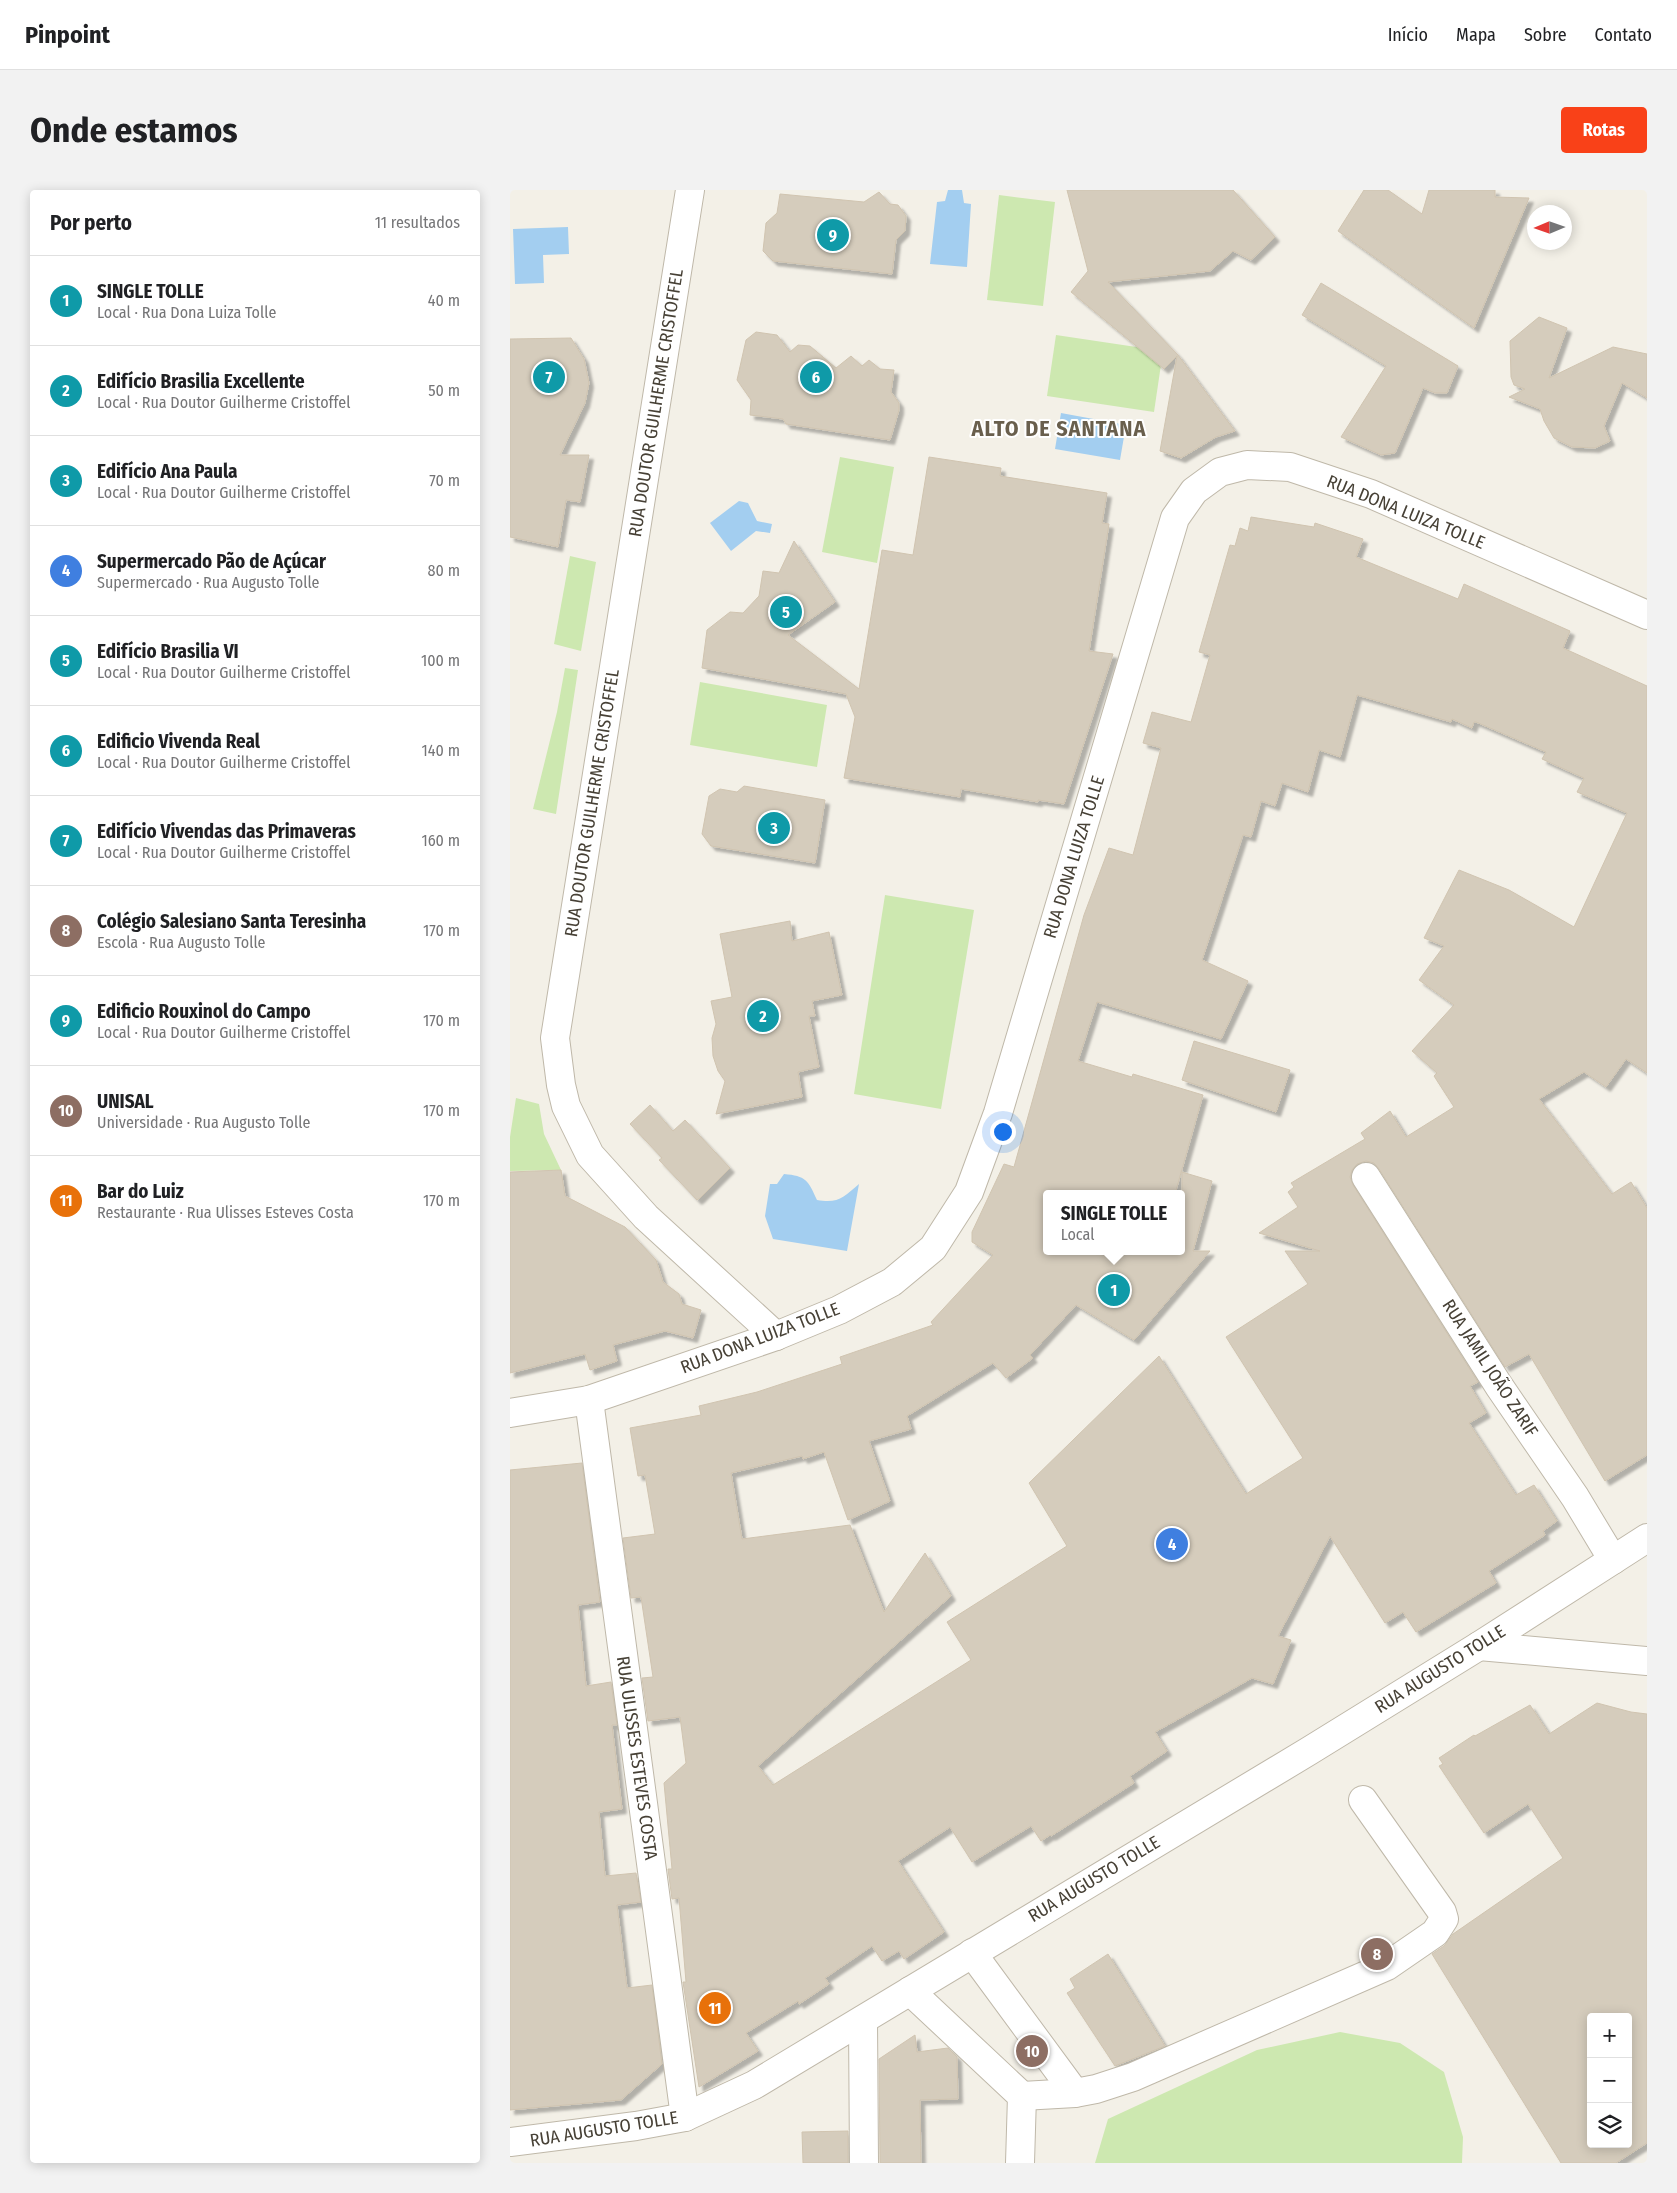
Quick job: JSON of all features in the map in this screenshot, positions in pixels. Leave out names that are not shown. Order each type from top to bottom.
[{"type":"street","name":"RUA DOUTOR GUILHERME CRISTOFFEL","points":[[690,190],[555,1038],[561,1085],[566,1106],[590,1155],[646,1217],[776,1336]]},
{"type":"street","name":"RUA DONA LUIZA TOLLE","points":[[510,1413],[589,1400],[776,1336],[839,1310],[892,1282],[933,1248],[969,1192],[998,1113],[1175,518],[1194,491],[1220,472],[1247,465],[1290,467],[1371,494],[1647,615]]},
{"type":"street","name":"RUA JAMIL JOÃO ZARIF","points":[[1366,1177],[1499,1386],[1575,1497],[1613,1560]]},
{"type":"street","name":"RUA ULISSES ESTEVES COSTA","points":[[589,1400],[685,2117]]},
{"type":"street","name":"RUA AUGUSTO TOLLE","points":[[523,2149],[685,2117],[754,2085],[1309,1751],[1480,1646],[1647,1538]]},
{"type":"street","points":[[1480,1646],[1647,1662]]},
{"type":"street","points":[[910,1991],[1022,2096],[1075,2093],[1096,2089],[1134,2077],[1387,1966],[1435,1933],[1444,1919],[1442,1912],[1363,1800]]},
{"type":"street","points":[[972,1953],[1075,2093]]},
{"type":"street","points":[[863,2020],[864,2163]]},
{"type":"street","points":[[1020,2163],[1022,2096]]},
{"type":"green space","points":[[999,195],[1055,202],[1043,306],[987,300]]},
{"type":"green space","points":[[1056,335],[1163,351],[1154,412],[1047,396]]},
{"type":"green space","points":[[840,457],[894,467],[877,563],[822,552]]},
{"type":"green space","points":[[570,556],[596,562],[581,651],[554,644]]},
{"type":"green space","points":[[565,668],[578,670],[556,814],[533,809],[557,712]]},
{"type":"green space","points":[[700,682],[827,705],[817,767],[690,745]]},
{"type":"green space","points":[[885,895],[974,910],[941,1109],[854,1094]]},
{"type":"green space","points":[[516,1098],[539,1104],[544,1134],[561,1170],[510,1171],[510,1137]]},
{"type":"green space","points":[[1340,2032],[1400,2043],[1444,2072],[1463,2137],[1462,2163],[1095,2163],[1108,2119],[1257,2050]]},
{"type":"water","points":[[948,190],[962,190],[964,203],[971,204],[967,267],[930,264],[937,202],[945,201]]},
{"type":"water","points":[[568,227],[569,254],[543,255],[544,283],[515,284],[513,229]]},
{"type":"water","points":[[1061,413],[1126,425],[1120,460],[1055,449]]},
{"type":"water","points":[[739,501],[748,503],[757,521],[772,524],[770,533],[756,531],[731,551],[710,523]]},
{"type":"water","points":[[784,1174],[797,1176],[805,1180],[817,1200],[824,1201],[836,1200],[849,1193],[859,1184],[847,1251],[773,1239],[765,1216],[770,1184],[777,1184]]},
{"type":"building","points":[[1067,190],[1233,190],[1275,237],[1251,260],[1233,251],[1210,271],[1108,282],[1178,355],[1235,431],[1216,437],[1181,458],[1160,451],[1177,356],[1164,369],[1071,292],[1088,271]]},
{"type":"building","points":[[1364,190],[1388,190],[1422,214],[1429,190],[1495,190],[1495,197],[1529,198],[1474,328],[1338,231]]},
{"type":"building","points":[[879,192],[890,204],[898,205],[906,216],[905,231],[896,240],[892,274],[773,261],[763,251],[766,223],[777,213],[780,194],[864,202]]},
{"type":"building","points":[[1321,283],[1458,366],[1447,393],[1435,393],[1423,388],[1395,453],[1381,455],[1341,437],[1386,366],[1302,315]]},
{"type":"building","points":[[1539,317],[1567,328],[1549,378],[1613,347],[1647,354],[1647,398],[1622,383],[1604,426],[1610,441],[1595,448],[1572,447],[1554,438],[1544,421],[1540,409],[1509,397],[1525,389],[1514,385],[1511,377],[1510,341]]},
{"type":"building","points":[[756,332],[777,335],[790,352],[798,345],[810,346],[836,368],[851,356],[862,366],[869,360],[880,369],[894,370],[891,392],[899,403],[899,410],[890,440],[786,424],[783,419],[750,415],[751,400],[737,380],[746,340]]},
{"type":"building","points":[[571,338],[584,359],[589,383],[585,403],[560,455],[589,455],[580,502],[566,500],[558,547],[510,537],[510,339]]},
{"type":"building","points":[[929,457],[1001,468],[1000,476],[1107,493],[1102,523],[1109,524],[1089,651],[1113,654],[1064,804],[1038,800],[1038,802],[961,789],[960,797],[844,778],[855,717],[846,694],[702,668],[707,630],[730,612],[743,613],[759,596],[763,571],[779,573],[794,541],[835,602],[788,635],[859,689],[882,550],[913,555]]},
{"type":"building","points":[[1251,517],[1314,527],[1315,523],[1363,539],[1356,557],[1458,599],[1464,584],[1570,631],[1563,648],[1647,686],[1647,1073],[1626,1059],[1606,1087],[1584,1072],[1539,1099],[1612,1194],[1631,1182],[1647,1208],[1647,1455],[1605,1481],[1529,1354],[1505,1367],[1379,1169],[1374,1163],[1366,1161],[1357,1164],[1352,1170],[1350,1177],[1353,1185],[1478,1382],[1470,1386],[1486,1413],[1469,1423],[1516,1495],[1534,1485],[1557,1521],[1543,1531],[1545,1535],[1489,1571],[1496,1583],[1416,1632],[1403,1612],[1385,1623],[1330,1536],[1278,1636],[1291,1640],[1273,1684],[1252,1678],[1155,1732],[1167,1751],[1130,1776],[1134,1783],[1041,1841],[1031,1826],[972,1862],[950,1827],[898,1861],[944,1932],[904,1959],[899,1951],[882,1961],[872,1946],[825,1978],[829,1984],[799,2004],[798,2001],[746,2033],[758,2051],[699,2087],[683,1982],[686,1982],[679,1898],[672,1899],[668,1869],[672,1869],[664,1783],[686,1763],[680,1717],[648,1721],[642,1678],[653,1677],[641,1597],[631,1598],[623,1538],[655,1534],[645,1475],[638,1476],[630,1428],[701,1415],[699,1406],[757,1392],[842,1364],[840,1357],[933,1325],[931,1322],[993,1255],[972,1242],[972,1232],[1004,1164],[1014,1167],[1084,915],[1109,848],[1133,855],[1161,748],[1143,743],[1152,712],[1191,722],[1210,655],[1199,652],[1230,545],[1235,546],[1240,528],[1248,531]]},
{"type":"building","points":[[744,786],[825,800],[815,863],[711,846],[702,834],[709,796],[720,789],[737,792]]},
{"type":"building","points":[[790,921],[792,941],[829,932],[842,995],[812,1001],[815,1016],[809,1016],[819,1067],[798,1072],[802,1097],[716,1114],[725,1081],[718,1071],[713,1056],[712,1038],[716,1024],[711,1001],[732,997],[720,934]]},
{"type":"building","points":[[1194,1041],[1290,1070],[1276,1112],[1182,1080]]},
{"type":"building","points":[[650,1105],[673,1131],[685,1120],[730,1168],[697,1200],[659,1160],[662,1158],[630,1124]]},
{"type":"building","points":[[561,1170],[565,1196],[625,1227],[656,1260],[663,1282],[679,1294],[682,1304],[701,1310],[693,1338],[665,1331],[613,1345],[617,1361],[590,1370],[585,1354],[510,1373],[510,1172]]},
{"type":"building","points":[[582,1463],[600,1602],[578,1605],[586,1686],[611,1682],[617,1725],[612,1725],[622,1809],[599,1812],[605,1876],[636,1873],[641,1902],[617,1905],[627,1988],[652,1985],[662,2064],[621,2100],[510,2110],[510,1470]]},
{"type":"building","points":[[1597,1703],[1647,1714],[1647,2143],[1616,2163],[1561,2163],[1432,1954],[1444,1946],[1453,1934],[1563,1858],[1528,1804],[1484,1833],[1439,1766],[1443,1764],[1439,1758],[1474,1735],[1530,1705],[1549,1734]]},
{"type":"building","points":[[1108,1954],[1165,2046],[1115,2066],[1067,1993],[1075,1988],[1070,1979]]},
{"type":"building","points":[[915,2035],[917,2052],[948,2048],[957,2057],[958,2099],[920,2100],[921,2163],[880,2163],[879,2059]]},
{"type":"building","points":[[848,2131],[848,2163],[803,2163],[802,2132]]},
{"type":"place","name":"Edificio Rouxinol do Campo","points":[[833,235]]},
{"type":"place","name":"Edifício Vivendas das Primaveras","points":[[549,377]]},
{"type":"place","name":"Edificio Vivenda Real","points":[[816,377]]},
{"type":"place","name":"Edifício Brasilia VI","points":[[786,612]]},
{"type":"place","name":"Edifício Ana Paula","points":[[774,828]]},
{"type":"place","name":"Edifício Brasilia Excellente","points":[[763,1016]]},
{"type":"place","name":"SINGLE TOLLE","points":[[1114,1290]]},
{"type":"place","name":"Supermercado Pão de Açúcar","points":[[1172,1544]]},
{"type":"place","name":"Colégio Salesiano Santa Teresinha","points":[[1377,1954]]},
{"type":"place","name":"Bar do Luiz","points":[[715,2008]]},
{"type":"place","name":"UNISAL","points":[[1032,2051]]},
{"type":"district","name":"ALTO DE SANTANA","points":[[1059,428]]}]
